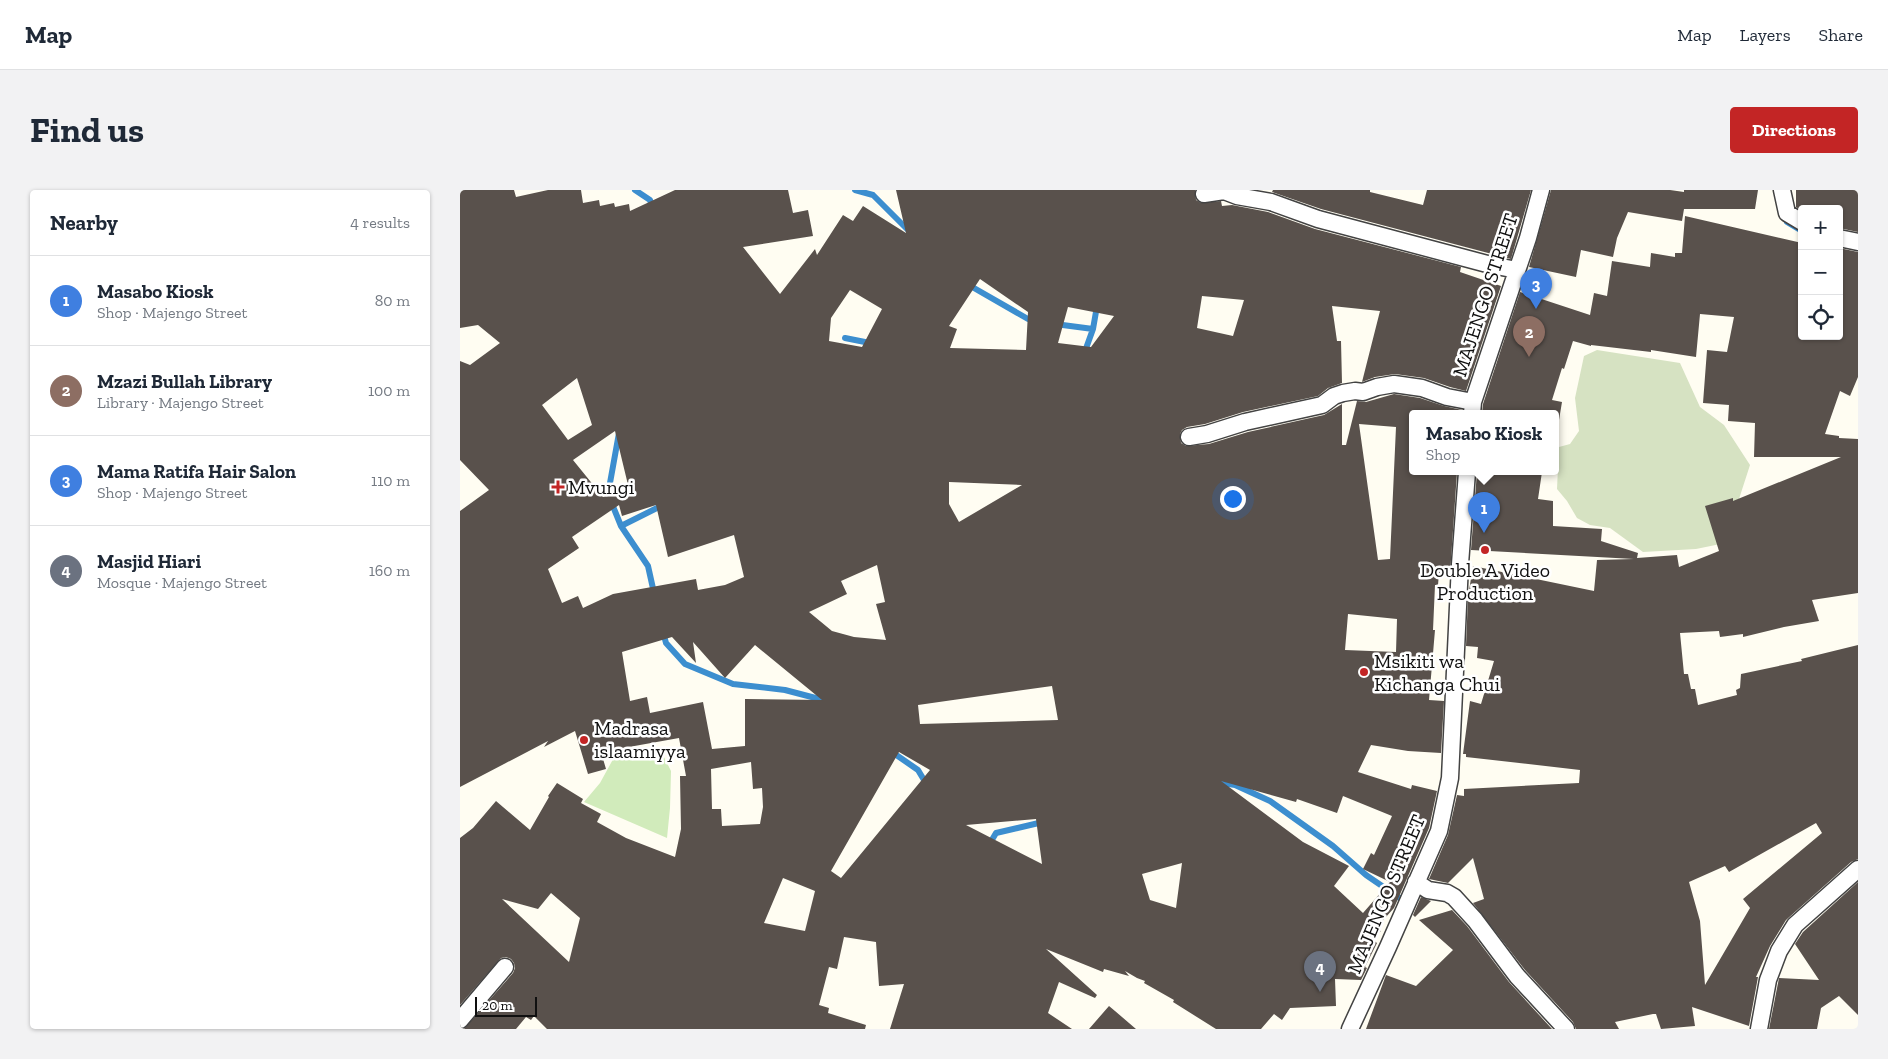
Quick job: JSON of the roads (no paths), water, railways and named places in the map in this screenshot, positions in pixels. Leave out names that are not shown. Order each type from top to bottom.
[{"type":"street","name":"MAJENGO STREET","points":[[1472,408],[1541,190]]},
{"type":"street","points":[[1782,190],[1786,213],[1798,220]]},
{"type":"street","points":[[1204,194],[1224,192],[1271,202],[1318,219],[1491,265],[1517,270]]},
{"type":"street","points":[[1843,239],[1858,242]]},
{"type":"street","points":[[1189,437],[1208,434],[1245,422],[1322,405],[1334,396],[1343,393],[1363,392],[1394,384],[1422,388],[1472,408]]},
{"type":"street","name":"MAJENGO STREET","points":[[1350,1029],[1439,831],[1450,778],[1460,564],[1467,475]]},
{"type":"street","points":[[1759,1029],[1768,980],[1783,944],[1795,925],[1858,869]]},
{"type":"street","points":[[1416,882],[1428,890],[1448,893],[1454,897],[1475,920],[1517,976],[1566,1029]]},
{"type":"street","points":[[460,1020],[505,968]]},
{"type":"waterway","points":[[635,190],[650,200],[653,209]]},
{"type":"waterway","points":[[855,190],[873,195],[910,232]]},
{"type":"waterway","points":[[1787,222],[1798,229]]},
{"type":"waterway","points":[[967,284],[1028,319],[1036,320]]},
{"type":"waterway","points":[[1084,354],[1093,329],[1097,306]]},
{"type":"waterway","points":[[1055,324],[1093,329]]},
{"type":"waterway","points":[[845,338],[865,342],[869,346]]},
{"type":"waterway","points":[[619,433],[608,494],[621,526],[648,566],[654,593]]},
{"type":"waterway","points":[[621,526],[663,505]]},
{"type":"waterway","points":[[663,632],[666,643],[685,664],[733,684],[785,690],[827,701]]},
{"type":"waterway","points":[[892,752],[918,770],[927,785]]},
{"type":"waterway","points":[[1217,782],[1235,785],[1270,801],[1333,846],[1366,875],[1401,899]]},
{"type":"waterway","points":[[989,845],[996,833],[1043,822]]},
{"type":"place","name":"Mama Ratifa Hair Salon","points":[[1536,309]]},
{"type":"place","name":"Mzazi Bullah Library","points":[[1529,357]]},
{"type":"place","name":"Mvungi","points":[[558,487]]},
{"type":"place","name":"Masabo Kiosk","points":[[1484,533]]},
{"type":"place","name":"Double A Video Production","points":[[1485,550]]},
{"type":"place","name":"Msikiti wa Kichanga Chui","points":[[1364,672]]},
{"type":"place","name":"Madrasa islaamiyya","points":[[584,740]]},
{"type":"place","name":"Masjid Hiari","points":[[1320,992]]}]
